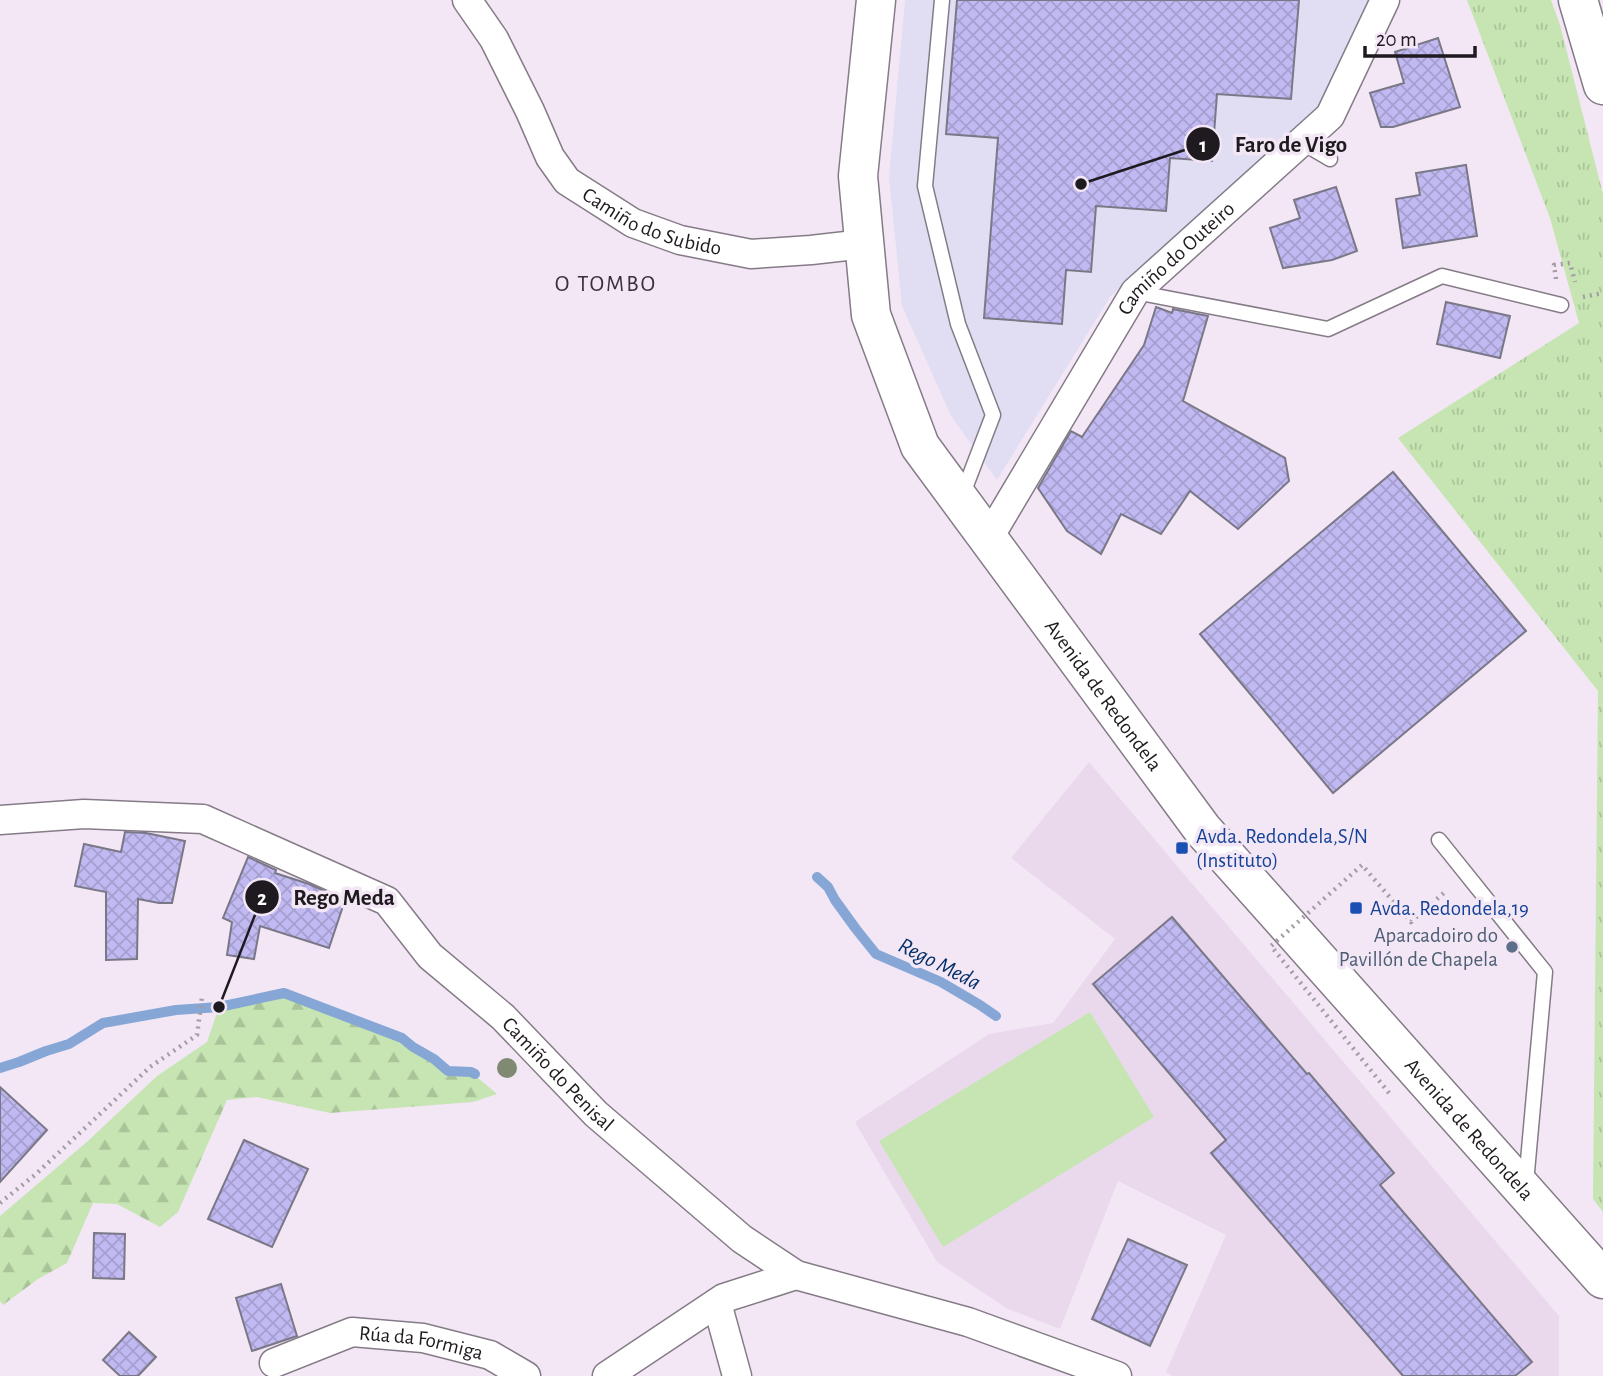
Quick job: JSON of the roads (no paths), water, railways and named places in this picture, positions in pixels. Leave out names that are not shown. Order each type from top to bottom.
[{"type":"highway","name":"Avenida de Redondela","points":[[876,0],[858,176],[871,315],[920,446],[1203,830],[1603,1279]]},
{"type":"highway","points":[[1578,0],[1603,85]]},
{"type":"street","name":"Camiño do Subido","points":[[467,0],[494,39],[550,157],[567,181],[633,223],[680,240],[751,254],[864,244]]},
{"type":"street","name":"Camiño do Outeiro","points":[[988,539],[1135,292],[1330,116],[1385,0]]},
{"type":"street","name":"Camiño do Penisal","points":[[0,820],[84,814],[204,819],[387,901],[429,956],[503,1017],[607,1123],[742,1239],[796,1275],[968,1322],[1117,1376]]},
{"type":"street","points":[[607,1376],[724,1298],[796,1275]]},
{"type":"street","points":[[717,1303],[737,1376]]},
{"type":"street","name":"Rúa da Formiga","points":[[274,1363],[352,1332],[423,1338],[490,1355],[526,1376]]},
{"type":"lane","points":[[942,0],[925,186],[958,324],[993,415],[960,501]]},
{"type":"lane","points":[[1301,142],[1330,159]]},
{"type":"lane","points":[[1135,292],[1328,329],[1441,276],[1560,305]]},
{"type":"lane","points":[[1439,840],[1545,972],[1525,1191]]},
{"type":"waterway","name":"Rego Meda","points":[[817,877],[828,887],[876,954],[941,982],[996,1016]]},
{"type":"waterway","name":"Rego Meda","points":[[0,1068],[69,1044],[103,1023],[176,1010],[219,1007],[284,993],[402,1038],[448,1071],[475,1074]]},
{"type":"place","name":"Faro de Vigo","points":[[1081,184]]},
{"type":"place","name":"Avda. Redondela,S/N (Instituto)","points":[[1182,848]]},
{"type":"place","name":"Avda. Redondela,19","points":[[1356,908]]},
{"type":"place","name":"Aparcadoiro do Pavillón de Chapela","points":[[1512,947]]},
{"type":"place","name":"Rego Meda","points":[[219,1007]]},
{"type":"district","name":"O TOMBO","points":[[606,283]]}]
